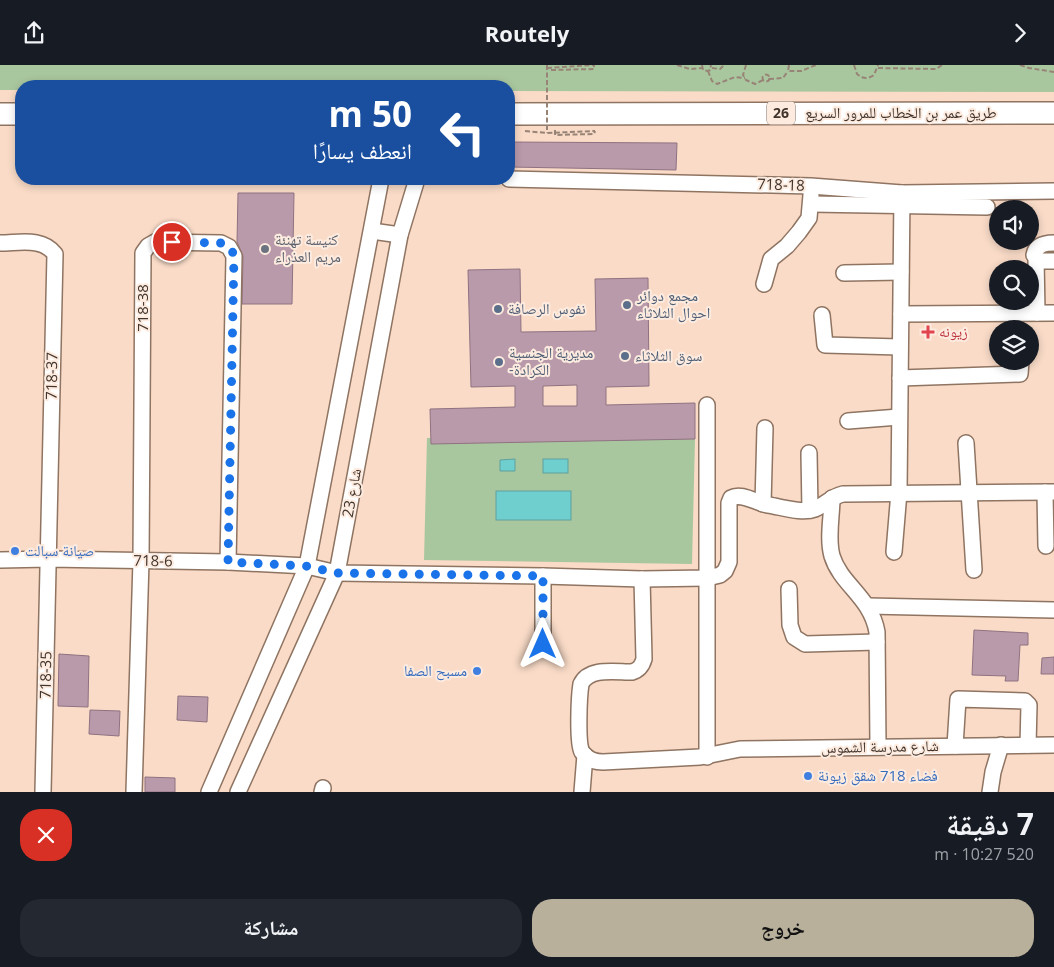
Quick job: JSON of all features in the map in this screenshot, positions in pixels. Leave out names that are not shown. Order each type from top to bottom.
[{"type":"highway","name":"طريق عمر بن الخطاب للمرور السريع","points":[[515,115],[551,123],[1054,113]]},
{"type":"highway","points":[[0,114],[15,114]]},
{"type":"street","name":"718-18","points":[[515,179],[810,186],[902,199],[1054,191]]},
{"type":"street","name":"شارع 23","points":[[209,792],[306,566],[380,185]]},
{"type":"street","name":"شارع 23","points":[[238,792],[337,573],[400,235],[415,185]]},
{"type":"street","points":[[764,284],[771,259],[787,246],[799,232],[808,217],[811,204],[810,186]]},
{"type":"street","points":[[811,204],[902,199],[987,207]]},
{"type":"street","points":[[894,552],[898,492],[902,199]]},
{"type":"street","points":[[372,231],[400,235]]},
{"type":"street","name":"718-37","points":[[0,243],[41,242],[50,247],[55,254],[48,559]]},
{"type":"street","name":"718-38","points":[[141,561],[143,253],[148,246],[155,242],[221,243],[230,247],[234,255],[228,562]]},
{"type":"street","points":[[1028,319],[1036,259],[1034,255],[1035,250],[1043,244],[1054,243]]},
{"type":"street","points":[[1036,259],[1040,261],[1054,261]]},
{"type":"street","points":[[844,273],[901,272]]},
{"type":"street","points":[[901,314],[1028,319],[1054,313]]},
{"type":"street","points":[[822,315],[825,345],[900,347]]},
{"type":"street","points":[[900,378],[1020,374],[1020,370]]},
{"type":"street","points":[[707,405],[707,757]]},
{"type":"street","points":[[848,421],[899,417]]},
{"type":"street","points":[[763,504],[765,428]]},
{"type":"street","points":[[966,443],[974,570]]},
{"type":"street","points":[[809,453],[810,510]]},
{"type":"street","points":[[707,578],[720,575],[725,571],[729,562],[729,503],[731,498],[735,496],[744,497],[763,504],[810,510],[843,494],[1049,492],[1046,546]]},
{"type":"street","points":[[832,498],[830,542],[832,556],[839,569],[868,606],[875,623],[877,642],[878,747]]},
{"type":"street","name":"718-35","points":[[43,792],[48,559]]},
{"type":"street","name":"718-6","points":[[0,560],[228,562],[306,566],[337,573],[642,579],[707,578]]},
{"type":"street","points":[[134,792],[141,561]]},
{"type":"street","points":[[543,576],[543,644]]},
{"type":"street","points":[[582,792],[585,755],[580,742],[580,688],[582,681],[588,675],[635,671],[640,668],[643,662],[642,579]]},
{"type":"street","points":[[789,589],[790,625],[794,637],[805,644],[877,642]]},
{"type":"street","points":[[868,606],[1054,610]]},
{"type":"street","points":[[955,746],[958,699],[1025,701],[1029,705],[1028,745]]},
{"type":"street","points":[[990,792],[993,772],[1001,745]]},
{"type":"street","name":"شارع مدرسة الشموس","points":[[585,755],[593,761],[603,762],[707,757],[740,749],[1054,745]]},
{"type":"path","points":[[525,131],[551,123],[595,131],[594,134],[555,135],[551,123],[547,66],[594,65],[594,69],[551,70]]},
{"type":"path","points":[[677,65],[690,69],[702,67],[708,71],[712,81],[718,83],[735,77],[744,78],[754,84],[763,80],[783,78],[788,71],[788,65]]},
{"type":"path","points":[[708,71],[712,66],[720,69],[724,65]]},
{"type":"path","points":[[744,78],[746,65]]},
{"type":"path","points":[[788,71],[801,71],[816,65]]},
{"type":"path","points":[[854,65],[857,74],[863,78],[874,75],[878,66],[936,69],[942,65]]},
{"type":"path","points":[[1020,65],[1054,72]]},
{"type":"path","points":[[763,80],[762,77],[765,74],[769,79]]},
{"type":"green space","points":[[0,65],[1054,65],[1054,92],[515,91],[515,80],[15,80],[15,90],[0,90]]},
{"type":"green space","points":[[427,438],[695,439],[692,564],[424,560]]},
{"type":"water","points":[[515,459],[515,471],[500,471],[500,460]]},
{"type":"water","points":[[543,459],[568,459],[568,473],[543,473]]},
{"type":"water","points":[[496,491],[571,491],[571,520],[496,520]]},
{"type":"building","points":[[515,142],[677,143],[676,170],[515,167]]},
{"type":"building","name":"كنيسة تهنئة مريم العذراء","points":[[238,193],[294,193],[292,304],[242,304],[243,256],[237,242]]},
{"type":"building","points":[[520,269],[521,332],[596,331],[595,279],[648,278],[649,386],[606,387],[606,405],[695,403],[695,439],[431,444],[430,409],[515,407],[515,386],[471,387],[468,270]],"holes":[[[577,385],[577,406],[543,406],[543,386]]]},
{"type":"building","points":[[974,630],[1028,633],[1028,645],[1020,645],[1018,681],[1005,681],[1006,676],[972,675]]},
{"type":"building","points":[[59,654],[89,656],[88,707],[58,706]]},
{"type":"building","points":[[1054,657],[1054,674],[1041,674],[1042,658]]},
{"type":"building","points":[[178,696],[208,697],[207,722],[177,720]]},
{"type":"building","points":[[90,710],[120,711],[119,736],[89,734]]},
{"type":"building","points":[[145,777],[175,778],[175,792],[145,792]]},
{"type":"place","name":"كنيسة تهنئة مريم العذراء","points":[[265,249]]},
{"type":"place","name":"مجمع دوائر احوال الثلاثاء","points":[[627,305]]},
{"type":"place","name":"نفوس الرصافة","points":[[498,309]]},
{"type":"place","name":"زيونه","points":[[928,332]]},
{"type":"place","name":"سوق الثلاثاء","points":[[625,356]]},
{"type":"place","name":"مديرية الجنسية -الكرادة","points":[[499,362]]},
{"type":"place","name":"صيانة سبالت","points":[[15,551]]},
{"type":"place","name":"مسبح الصفا","points":[[477,671]]},
{"type":"place","name":"فضاء 718 شقق زيونة","points":[[808,776]]},
{"type":"route","points":[[172,242],[221,243],[230,247],[234,255],[228,562],[306,566],[337,573],[543,576],[543,644]]}]
